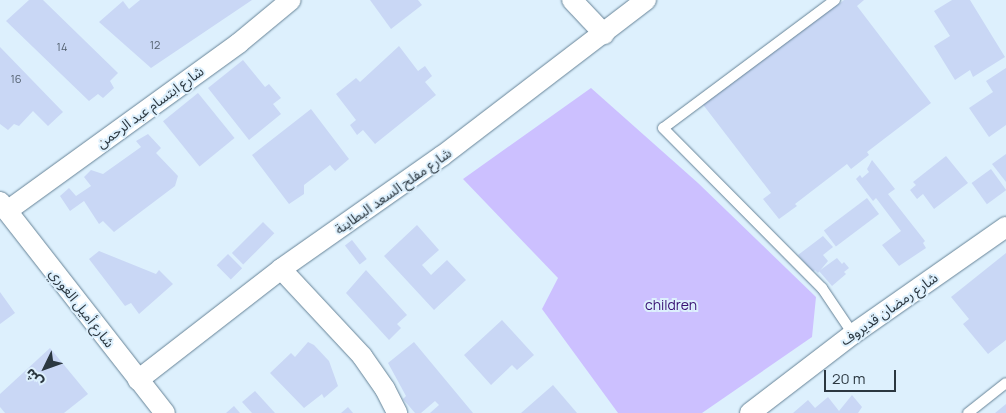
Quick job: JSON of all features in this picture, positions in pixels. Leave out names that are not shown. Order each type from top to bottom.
[{"type":"street","name":"شارع ابتسام عبد الرحمن","points":[[4,207],[239,42],[291,0]]},
{"type":"street","points":[[572,0],[604,34]]},
{"type":"street","name":"شارع مفلح السعد البطاينة","points":[[138,380],[281,269],[442,156],[646,0]]},
{"type":"street","name":"شارع أميل الغوري","points":[[4,207],[165,413]]},
{"type":"street","name":"شارع رمضان قديروف","points":[[750,413],[853,334],[1006,227]]},
{"type":"street","points":[[281,269],[362,356],[385,389],[397,413]]},
{"type":"lane","points":[[835,0],[663,128],[822,288],[853,334]]},
{"type":"lane","points":[[968,413],[1006,383]]},
{"type":"green space","name":"children","points":[[591,88],[698,183],[816,297],[812,337],[702,413],[618,413],[542,309],[558,278],[463,179]]},
{"type":"building","points":[[29,0],[43,0],[118,73],[110,81],[114,88],[103,98],[98,94],[89,101],[6,21]]},
{"type":"building","points":[[140,0],[252,0],[151,68],[99,22],[123,1],[129,9]]},
{"type":"building","points":[[370,0],[418,0],[422,5],[391,29]]},
{"type":"building","points":[[844,0],[864,0],[857,6],[931,103],[867,152],[869,155],[851,169],[847,164],[795,204],[797,206],[779,219],[763,199],[771,193],[701,102],[837,2],[839,4]]},
{"type":"building","points":[[952,0],[970,0],[1005,57],[973,77],[970,70],[955,80],[934,46],[950,36],[934,11]]},
{"type":"building","points":[[399,46],[418,71],[425,66],[432,76],[425,82],[436,95],[375,144],[363,130],[357,135],[350,125],[356,120],[336,94],[356,78],[360,82]]},
{"type":"building","points":[[0,47],[63,112],[48,126],[33,111],[19,126],[14,124],[8,130],[0,124]]},
{"type":"building","points":[[243,60],[265,87],[269,84],[281,98],[273,104],[281,114],[249,140],[208,88]]},
{"type":"building","points":[[1006,68],[1006,125],[989,137],[969,108],[993,92],[986,81]]},
{"type":"building","points":[[198,93],[235,138],[200,166],[163,121]]},
{"type":"building","points":[[311,109],[349,159],[335,171],[330,165],[304,185],[304,194],[289,204],[252,155]]},
{"type":"building","points":[[148,134],[161,148],[156,153],[178,176],[175,186],[114,232],[103,221],[99,224],[84,201],[70,211],[60,196],[69,188],[76,196],[91,186],[84,177],[91,170],[103,174],[141,147],[136,141]]},
{"type":"building","points":[[1006,154],[1006,182],[992,164]]},
{"type":"building","points":[[946,156],[968,183],[934,209],[923,194],[917,199],[910,190],[916,185],[913,182]]},
{"type":"building","points":[[872,160],[895,189],[888,194],[925,241],[923,243],[926,248],[899,266],[882,245],[901,231],[876,198],[873,201],[856,179],[860,175],[862,178],[869,172],[867,169]]},
{"type":"building","points":[[991,169],[1006,190],[987,204],[972,183]]},
{"type":"building","points":[[867,198],[879,214],[836,246],[824,230]]},
{"type":"building","points":[[263,222],[274,233],[243,264],[232,253]]},
{"type":"building","points":[[417,225],[439,250],[422,265],[431,275],[447,260],[466,280],[434,310],[384,256]]},
{"type":"building","points":[[823,236],[833,247],[823,255],[828,261],[818,273],[815,270],[813,272],[798,255]]},
{"type":"building","points":[[352,240],[367,259],[360,264],[345,246]]},
{"type":"building","points":[[99,251],[156,274],[159,270],[173,284],[139,314],[131,303],[125,306],[89,259]]},
{"type":"building","points":[[1006,253],[1006,340],[988,354],[963,324],[969,319],[951,297]]},
{"type":"building","points":[[228,254],[242,268],[231,279],[217,265]]},
{"type":"building","points":[[837,258],[849,268],[844,272],[846,274],[832,286],[819,271]]},
{"type":"building","points":[[366,270],[407,315],[397,324],[401,328],[389,340],[346,293]]},
{"type":"building","points":[[0,292],[15,313],[0,324]]},
{"type":"building","points":[[502,320],[534,355],[517,370],[512,365],[491,385],[464,355]]},
{"type":"building","points":[[308,342],[314,345],[329,361],[338,386],[324,398],[322,394],[304,408],[270,373],[291,353],[295,357]]},
{"type":"building","points":[[414,342],[473,413],[430,413],[439,405],[435,401],[421,413],[415,413],[403,399],[406,396],[388,363]]},
{"type":"building","points":[[50,348],[88,394],[64,413],[5,413],[0,407],[0,394]]},
{"type":"building","points":[[553,385],[577,413],[521,413]]},
{"type":"building","points":[[255,391],[275,413],[252,413],[242,402]]},
{"type":"building","points":[[852,395],[862,407],[858,413],[793,413],[808,400],[815,408],[828,397],[839,411]]},
{"type":"building","points":[[1006,404],[1006,413],[995,413]]},
{"type":"building","points":[[234,406],[240,413],[226,413]]},
{"type":"building","points":[[348,407],[353,413],[341,413]]}]
